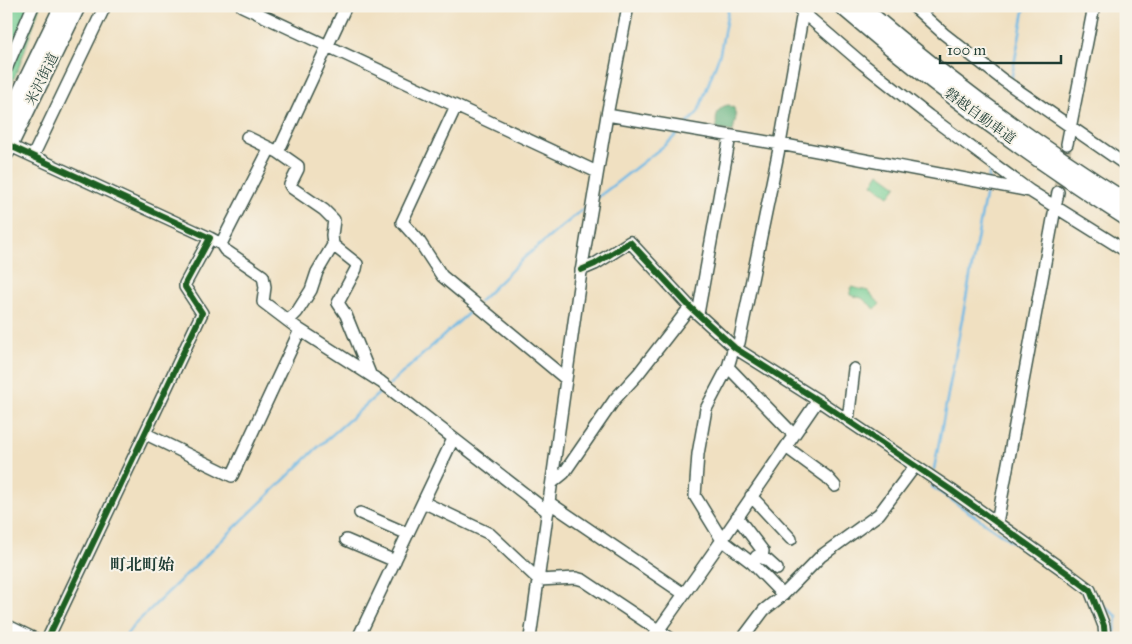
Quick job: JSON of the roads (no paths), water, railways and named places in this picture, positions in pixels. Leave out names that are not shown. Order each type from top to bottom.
[{"type":"highway","points":[[19,95],[53,6]]},
{"type":"highway","name":"米沢街道","points":[[6,123],[63,6]]},
{"type":"highway","name":"米沢街道","points":[[7,147],[77,6]]},
{"type":"highway","name":"磐越自動車道","points":[[842,6],[913,65],[980,116],[1126,217]]},
{"type":"highway","name":"磐越自動車道","points":[[860,6],[964,90],[1050,152],[1126,202]]},
{"type":"street","points":[[6,69],[33,6]]},
{"type":"street","points":[[33,156],[105,6]]},
{"type":"street","points":[[242,6],[597,172]]},
{"type":"street","points":[[221,244],[274,150],[346,6]]},
{"type":"street","points":[[530,638],[581,270],[607,115],[628,6]]},
{"type":"street","points":[[912,6],[1010,86],[1126,165]]},
{"type":"street","points":[[1067,144],[1094,6]]},
{"type":"street","points":[[777,570],[722,540],[695,496],[698,454],[706,409],[728,367],[733,350],[740,338],[780,144],[801,8]]},
{"type":"street","points":[[801,8],[863,64],[1030,192],[1126,251]]},
{"type":"street","points":[[456,106],[402,222],[419,241],[442,276],[566,379]]},
{"type":"street","points":[[607,115],[780,144],[1030,192]]},
{"type":"street","points":[[553,482],[564,473],[615,399],[694,310],[730,136]]},
{"type":"street","points":[[247,137],[274,150],[298,166],[290,185],[324,210],[334,220],[333,246],[317,272],[311,290],[297,312],[288,321]]},
{"type":"street","points":[[7,147],[33,156],[221,244],[225,250],[263,276],[265,287],[263,302],[288,321],[370,374],[453,439],[549,508],[684,594]]},
{"type":"street","points":[[997,523],[1058,192]]},
{"type":"street","points":[[48,638],[202,313],[185,287],[185,284],[210,238]]},
{"type":"street","points":[[581,270],[595,264],[630,242],[694,310],[735,348],[818,400],[915,466],[1090,590],[1104,626],[1105,638]]},
{"type":"street","points":[[333,246],[357,264],[338,303],[346,315],[370,374]]},
{"type":"street","points":[[146,434],[232,476],[300,330]]},
{"type":"street","points":[[728,367],[794,435]]},
{"type":"street","points":[[848,421],[854,369]]},
{"type":"street","points":[[656,634],[818,400]]},
{"type":"street","points":[[358,638],[453,439]]},
{"type":"street","points":[[786,447],[827,476],[835,486]]},
{"type":"street","points":[[743,638],[761,614],[783,595],[821,556],[879,514],[915,466]]},
{"type":"street","points":[[751,496],[791,539]]},
{"type":"street","points":[[423,502],[490,534],[539,580],[576,578],[583,580],[656,634],[670,638]]},
{"type":"street","points":[[360,513],[408,534]]},
{"type":"street","points":[[737,518],[763,551],[757,560]]},
{"type":"street","points":[[346,540],[395,561]]},
{"type":"street","points":[[757,560],[783,595]]},
{"type":"street","points":[[6,625],[33,638]]},
{"type":"waterway","points":[[686,125],[698,112],[720,53],[729,6]]},
{"type":"waterway","points":[[1011,81],[1025,6]]},
{"type":"waterway","points":[[597,198],[680,131]]},
{"type":"waterway","points":[[988,181],[990,167]]},
{"type":"waterway","points":[[934,469],[987,186]]},
{"type":"waterway","points":[[479,302],[525,257],[587,206]]},
{"type":"waterway","points":[[389,385],[474,308]]},
{"type":"waterway","points":[[124,638],[133,626],[316,449],[385,388]]},
{"type":"waterway","points":[[931,486],[1033,556]]},
{"type":"waterway","points":[[1101,604],[1117,616],[1114,638]]},
{"type":"tunnel","points":[[1058,192],[1067,144]]},
{"type":"railway","points":[[1123,638],[1126,610]]},
{"type":"district","name":"町北町始","points":[[142,564]]}]
